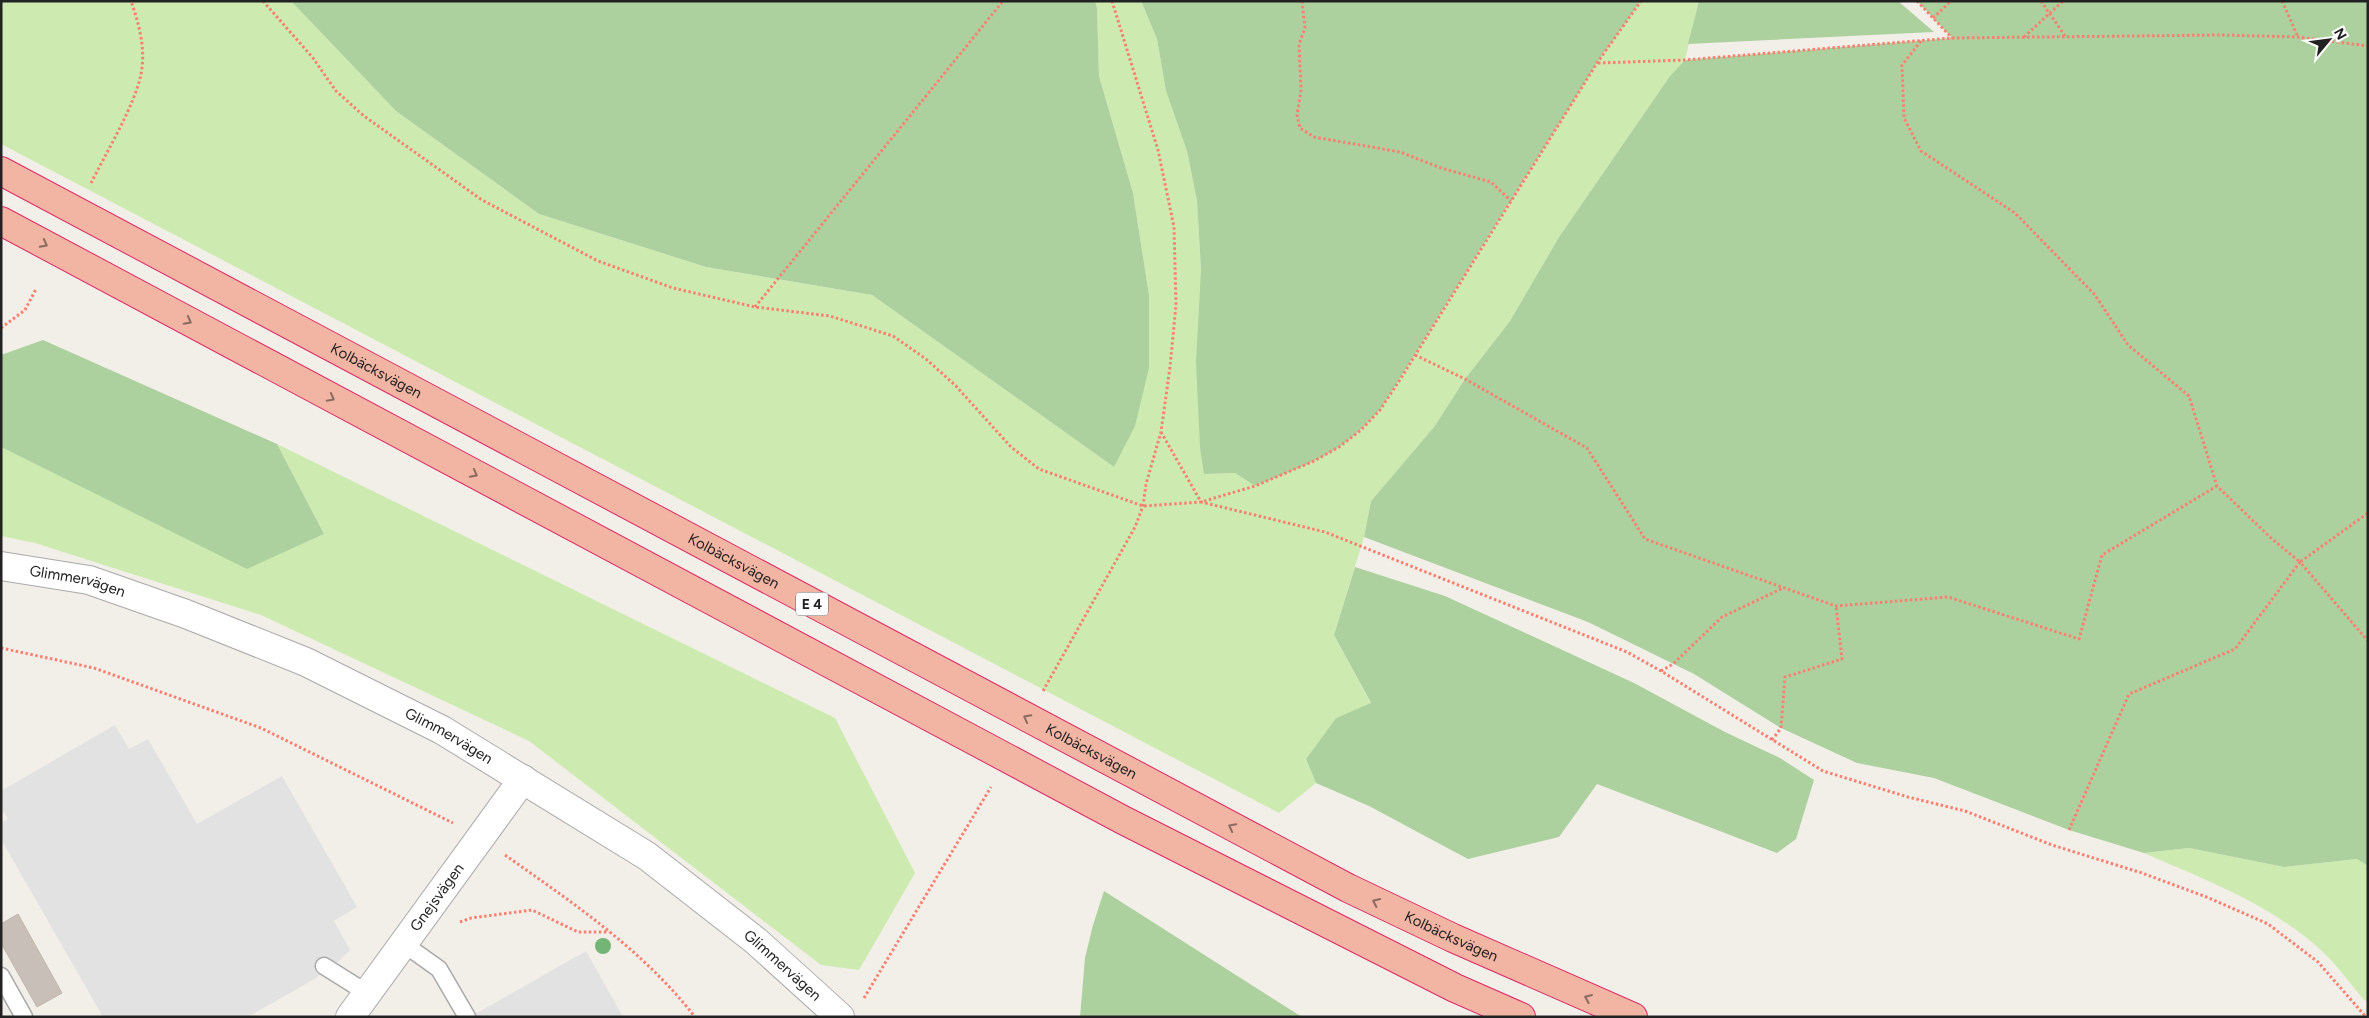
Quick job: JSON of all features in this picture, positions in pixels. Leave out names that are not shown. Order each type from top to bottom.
[{"type":"highway","name":"Kolbäcksvägen","points":[[1,171],[1348,888],[1453,938],[1633,1017]]},
{"type":"highway","points":[[1,222],[1114,815],[1455,988],[1521,1017]]},
{"type":"street","name":"Glimmervägen","points":[[1,566],[89,580],[186,614],[306,662],[442,730],[662,867],[756,941],[840,1017]]},
{"type":"street","name":"Gnejsvägen","points":[[350,1017],[523,779]]},
{"type":"lane","points":[[404,944],[439,969],[467,1017]]},
{"type":"lane","points":[[324,966],[367,993]]},
{"type":"lane","points":[[1,976],[24,1017]]},
{"type":"path","points":[[88,190],[131,101],[141,74],[143,49],[131,1]]},
{"type":"path","points":[[263,1],[313,58],[336,91],[364,116],[482,200],[598,261],[673,288],[755,307],[830,316],[892,336],[926,359],[955,385],[1011,447],[1040,469],[1143,506],[1201,502],[1254,486],[1314,461],[1339,447],[1361,430],[1380,410],[1598,63],[1641,1]]},
{"type":"path","points":[[755,307],[1002,1]]},
{"type":"path","points":[[1038,699],[1135,527],[1143,506],[1146,484],[1161,432],[1176,305],[1174,226],[1158,150],[1112,1]]},
{"type":"path","points":[[1302,1],[1305,28],[1299,44],[1301,90],[1297,115],[1300,128],[1314,137],[1400,152],[1441,168],[1491,182],[1511,201]]},
{"type":"path","points":[[1917,1],[1952,38]]},
{"type":"path","points":[[1933,18],[1951,1]]},
{"type":"path","points":[[2041,1],[2065,36]]},
{"type":"path","points":[[2024,37],[2063,1]]},
{"type":"path","points":[[2282,1],[2298,37]]},
{"type":"path","points":[[1598,63],[1684,60],[1952,38],[2065,36],[2298,37],[2368,46]]},
{"type":"path","points":[[1921,41],[1902,65],[1904,118],[1921,150],[2015,213],[2095,295],[2128,344],[2189,396],[2217,486],[2272,539],[2300,562],[2368,641]]},
{"type":"path","points":[[1,328],[25,310],[36,289]]},
{"type":"path","points":[[1415,355],[1465,379],[1587,448],[1644,539],[1836,606],[1948,596],[2079,638],[2102,554],[2217,486]]},
{"type":"path","points":[[1161,432],[1201,502],[1326,532],[1627,652],[1823,771],[1965,811],[2052,845],[2142,873],[2209,898],[2261,921],[2292,940],[2318,962],[2366,1017]]},
{"type":"path","points":[[2069,830],[2129,694],[2235,649],[2300,562],[2368,513]]},
{"type":"path","points":[[1661,671],[1673,664],[1722,617],[1783,588]]},
{"type":"path","points":[[1772,740],[1781,728],[1785,677],[1842,659],[1836,606]]},
{"type":"path","points":[[1,648],[94,668],[261,728],[481,838],[580,907],[646,962],[694,1017]]},
{"type":"path","points":[[864,998],[992,785]]},
{"type":"path","points":[[454,924],[471,918],[532,910],[578,932],[610,932]]},
{"type":"green space","points":[[1,1],[291,1],[396,111],[539,214],[706,267],[872,295],[1114,467],[1149,295],[1133,193],[1099,76],[1097,8],[1095,1],[1141,1],[1157,39],[1166,91],[1187,151],[1197,201],[1201,270],[1204,474],[1235,473],[1255,486],[1322,456],[1351,437],[1380,410],[1597,63],[1641,1],[1699,1],[1685,60],[1670,76],[1559,237],[1510,321],[1465,379],[1434,427],[1371,501],[1364,537],[1334,635],[1371,704],[1336,718],[1306,759],[1316,783],[1279,813],[1,144]]},
{"type":"green space","points":[[291,1],[1095,1],[1097,8],[1099,76],[1133,193],[1149,295],[1149,368],[1135,426],[1114,467],[872,295],[706,267],[539,214],[396,111]]},
{"type":"green space","points":[[1141,1],[1641,1],[1597,63],[1380,410],[1339,447],[1319,459],[1255,486],[1235,473],[1204,474],[1200,448],[1196,362],[1201,270],[1197,201],[1187,151],[1166,91],[1157,39]]},
{"type":"green space","points":[[1699,1],[1898,1],[1934,32],[1688,44]]},
{"type":"green space","points":[[1917,1],[2368,1],[2368,866],[2357,859],[2284,867],[2189,848],[2144,853],[2069,830],[1934,778],[1857,763],[1781,728],[1694,674],[1588,622],[1364,537],[1371,501],[1434,427],[1465,379],[1510,321],[1559,237],[1670,76],[1685,60],[1952,38]]},
{"type":"green space","points":[[43,340],[277,444],[324,534],[247,569],[1,447],[1,355]]},
{"type":"green space","points":[[277,444],[835,718],[915,873],[859,970],[821,965],[529,741],[261,615],[35,543],[1,536],[1,447],[247,568],[324,534]]},
{"type":"green space","points":[[1355,567],[1445,596],[1634,683],[1725,732],[1780,758],[1814,780],[1796,839],[1777,853],[1597,784],[1559,837],[1468,859],[1369,806],[1316,783],[1306,759],[1336,718],[1371,703],[1334,635]]},
{"type":"green space","points":[[2189,848],[2284,867],[2357,859],[2368,866],[2368,1001],[2364,1000],[2327,956],[2286,923],[2240,896],[2144,853]]},
{"type":"green space","points":[[1104,891],[1302,1017],[1080,1017],[1085,958]]},
{"type":"shaded area","points":[[115,725],[129,749],[148,739],[197,824],[282,776],[357,907],[334,921],[350,950],[340,960],[316,978],[248,1017],[103,1017],[1,839],[1,823],[8,819],[1,808],[1,791]]},
{"type":"shaded area","points":[[586,951],[623,1017],[470,1017]]},
{"type":"building","points":[[18,914],[62,993],[37,1007],[1,943],[1,924]]}]
